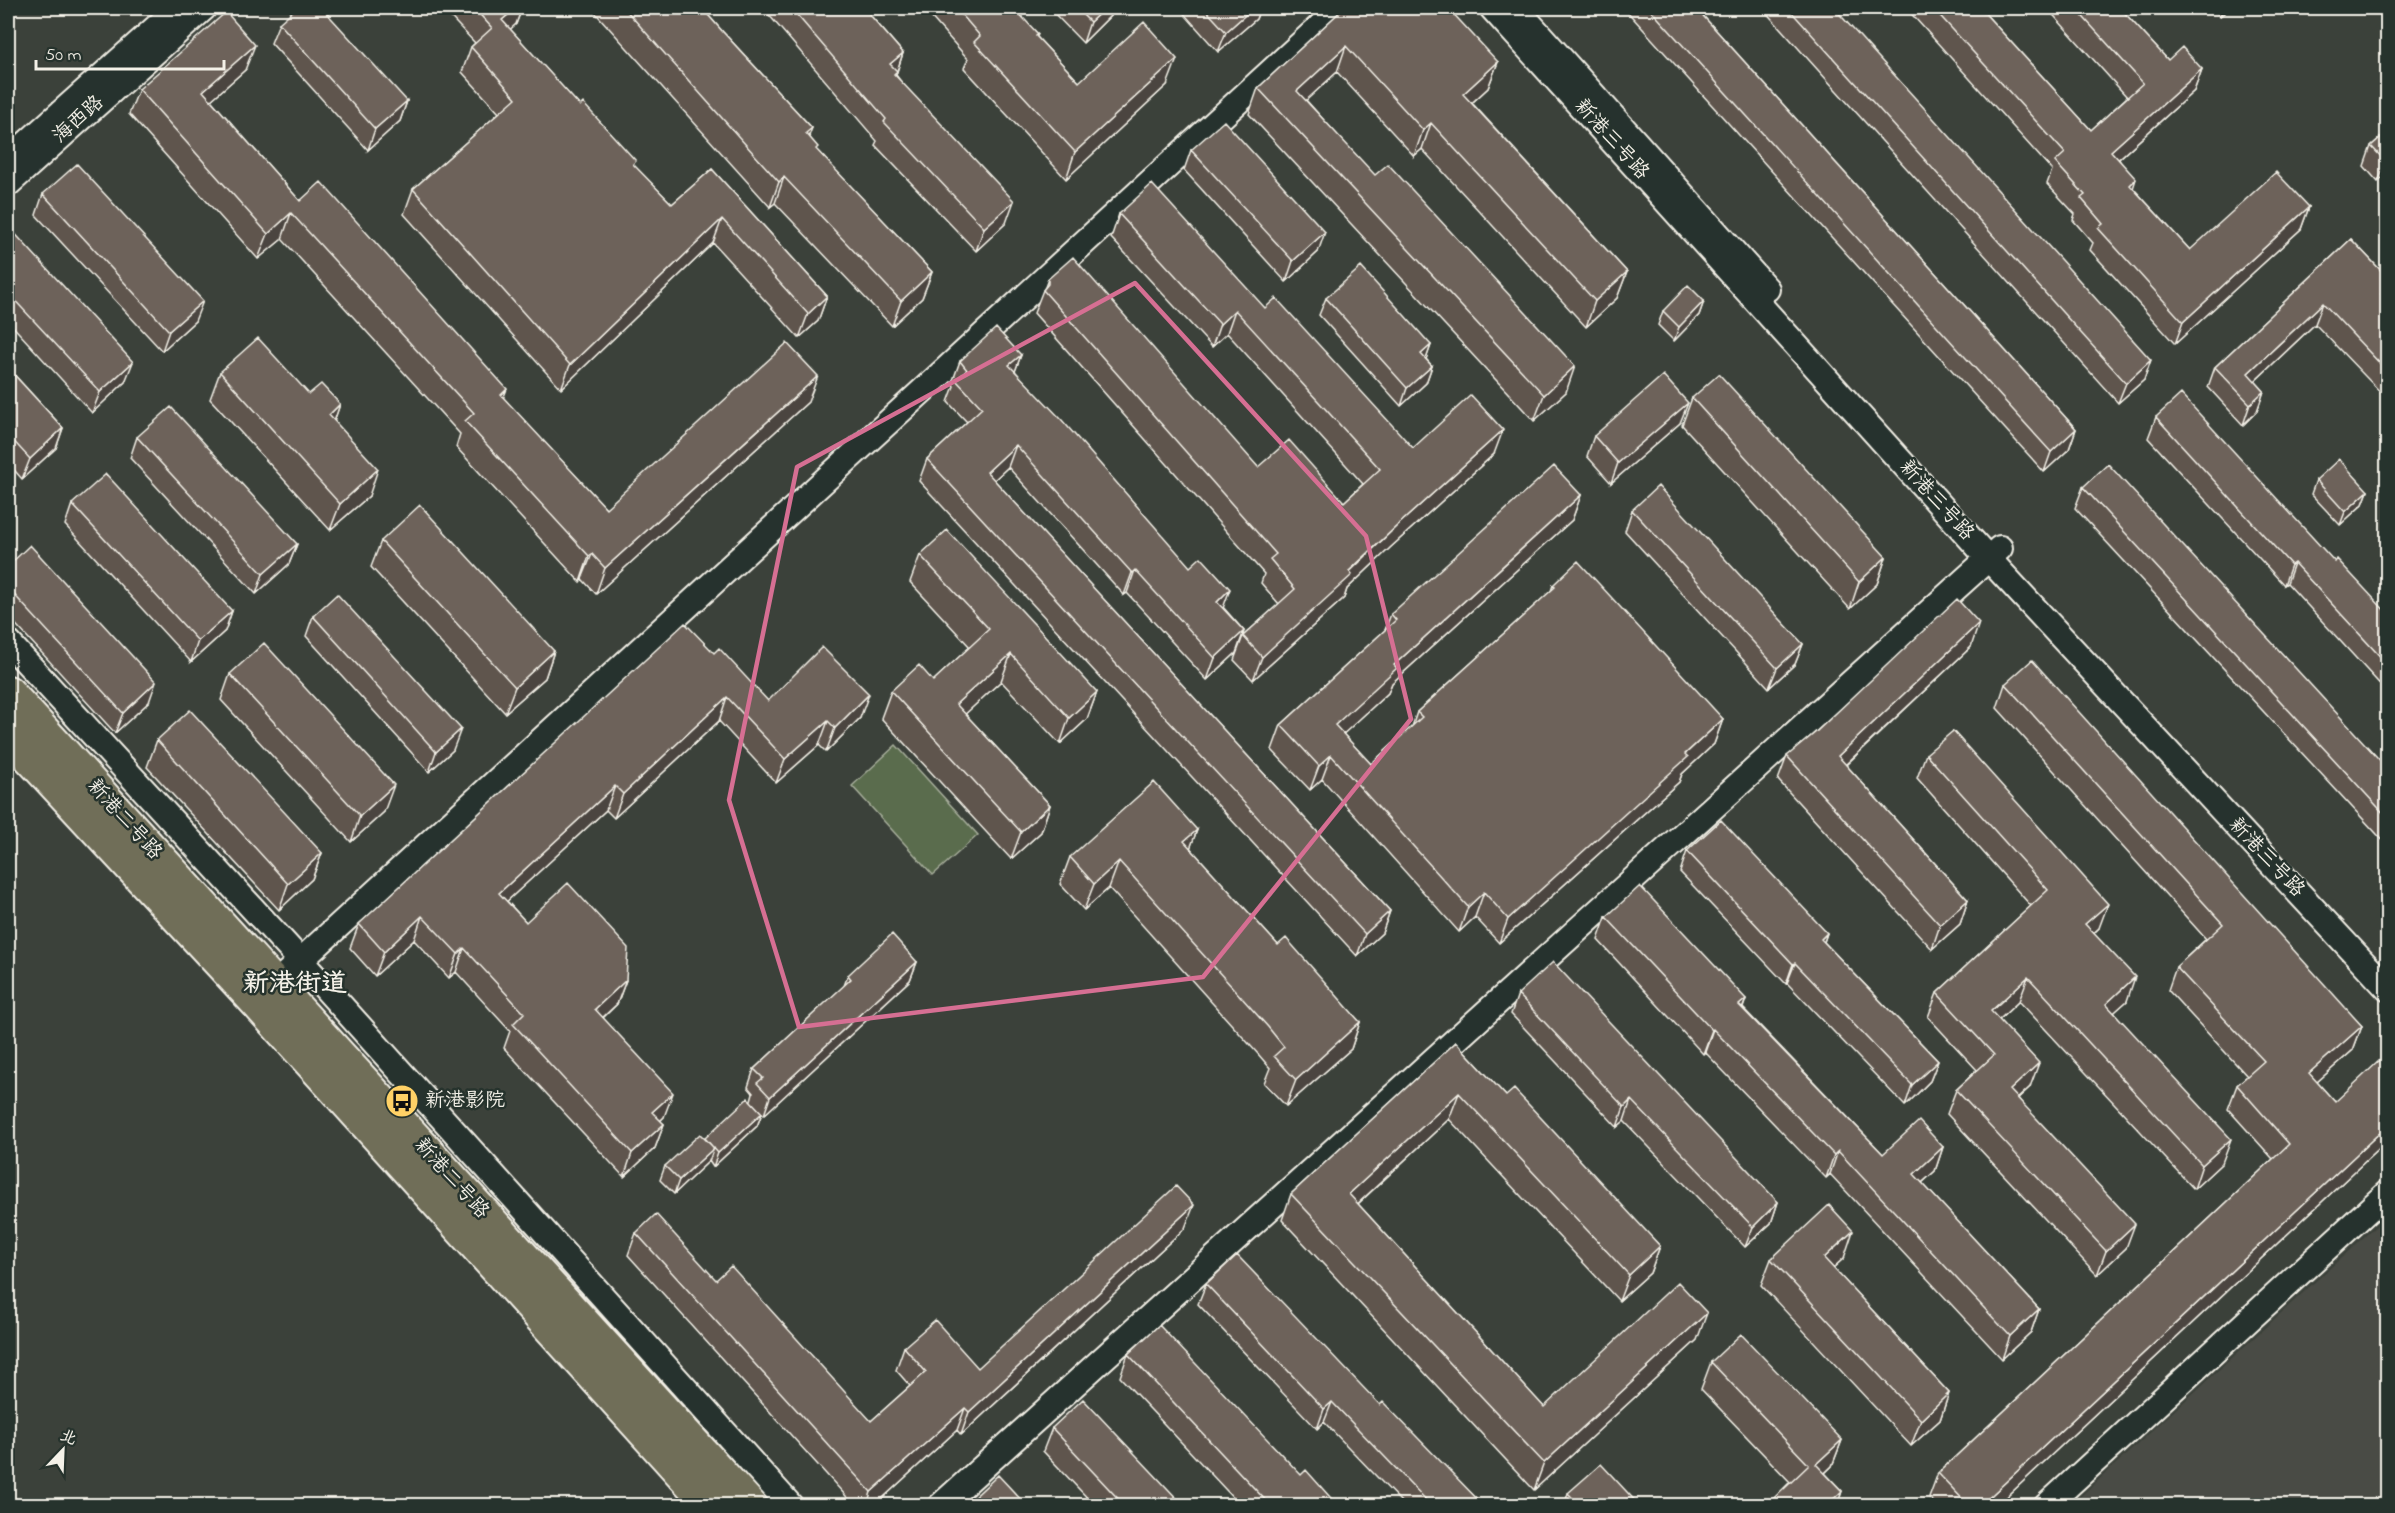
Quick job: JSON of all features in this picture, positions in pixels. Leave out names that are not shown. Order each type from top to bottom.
[{"type":"main road","name":"新港二号路","points":[[8,692],[265,993],[711,1506]]},
{"type":"main road","name":"新港二号路","points":[[8,734],[265,993],[751,1506]]},
{"type":"street","name":"海西路","points":[[8,160],[178,8]]},
{"type":"street","name":"海西路","points":[[8,184],[204,8]]},
{"type":"street","points":[[265,993],[1340,8]]},
{"type":"street","name":"新港三号路","points":[[1492,8],[1994,553],[2388,988]]},
{"type":"street","name":"新港三号路","points":[[1516,8],[1994,553],[2388,969]]},
{"type":"street","points":[[940,1506],[1994,553]]},
{"type":"street","points":[[8,642],[300,960],[791,1506]]},
{"type":"street","points":[[2046,1506],[2388,1192]]},
{"type":"highlighted area","points":[[1135,283],[1366,536],[1411,719],[1203,977],[799,1027],[729,800],[797,467]]},
{"type":"shaded area","points":[[2387,1216],[2387,1505],[2071,1505]]},
{"type":"green space","points":[[896,745],[978,835],[933,875],[852,786]]},
{"type":"building","points":[[296,8],[322,8],[407,101],[375,129],[279,23]]},
{"type":"building","points":[[474,8],[516,8],[502,20],[580,106],[583,103],[636,161],[633,164],[672,204],[712,169],[827,296],[808,314],[722,219],[570,365],[413,189],[516,98],[471,47],[492,28]]},
{"type":"building","points":[[624,8],[702,8],[812,128],[806,133],[818,147],[816,149],[932,272],[901,301],[784,177],[779,182]]},
{"type":"building","points":[[791,8],[864,8],[903,53],[890,64],[897,71],[894,74],[1014,201],[984,228],[884,122],[886,119]]},
{"type":"building","points":[[956,8],[1014,8],[1038,34],[1036,36],[1079,82],[1144,22],[1177,59],[1075,152],[974,42],[980,36]]},
{"type":"building","points":[[1076,8],[1105,8],[1090,22]]},
{"type":"building","points":[[1204,8],[1253,8],[1226,32]]},
{"type":"building","points":[[1344,8],[1448,8],[1498,62],[1463,94],[1627,272],[1595,301],[1431,123],[1423,130],[1346,46],[1297,91],[1375,175],[1388,164],[1575,366],[1544,395],[1258,88]]},
{"type":"building","points":[[1649,8],[1696,8],[2076,429],[2051,452]]},
{"type":"building","points":[[1788,8],[1834,8],[2151,360],[2126,383]]},
{"type":"building","points":[[1933,8],[1980,8],[2091,130],[2143,83],[2075,8],[2120,8],[2168,60],[2182,47],[2202,69],[2111,151],[2136,179],[2130,185],[2190,250],[2276,172],[2309,207],[2183,322],[2098,228],[2103,224],[2081,198],[2085,195],[2055,162],[2065,153]]},
{"type":"building","points":[[226,12],[255,45],[203,91],[300,201],[321,182],[507,389],[501,395],[606,508],[787,343],[818,376],[605,568],[592,554],[589,556],[465,421],[474,413],[291,213],[268,234],[139,89]]},
{"type":"building","points":[[1224,121],[1325,232],[1293,261],[1191,150]]},
{"type":"building","points":[[2388,131],[2388,160],[2386,162],[2371,146]]},
{"type":"building","points":[[77,164],[203,301],[169,331],[43,194]]},
{"type":"building","points":[[1152,184],[1265,308],[1276,298],[1413,448],[1471,395],[1503,430],[1349,571],[1352,575],[1262,657],[1243,636],[1295,589],[1270,559],[1276,554],[1043,290],[1048,284],[1048,279],[1073,257],[1258,467],[1289,440],[1344,502],[1380,469],[1235,310],[1220,324],[1119,214]]},
{"type":"building","points":[[8,226],[133,362],[100,392],[8,293]]},
{"type":"building","points":[[2351,239],[2388,278],[2388,288],[2381,294],[2388,302],[2388,372],[2323,303],[2248,373],[2264,391],[2250,404],[2215,367]]},
{"type":"building","points":[[1361,267],[1431,345],[1421,354],[1432,366],[1407,388],[1326,298]]},
{"type":"building","points":[[1688,285],[1704,301],[1679,327],[1663,311]]},
{"type":"building","points":[[996,328],[1021,355],[1009,365],[1061,419],[1190,567],[1201,557],[1230,589],[1217,602],[1244,631],[1215,658],[1135,570],[1132,573],[1016,445],[987,472],[1390,911],[1365,934],[927,459],[982,408],[956,380],[967,370],[960,361]]},
{"type":"building","points":[[258,338],[309,394],[321,384],[340,404],[329,415],[378,469],[340,504],[220,372]]},
{"type":"building","points":[[8,368],[63,428],[30,459],[8,435]]},
{"type":"building","points":[[1719,374],[1886,557],[1859,582],[1692,398]]},
{"type":"building","points":[[1663,375],[1688,403],[1618,463],[1594,436]]},
{"type":"building","points":[[2181,394],[2335,562],[2337,559],[2388,614],[2388,665],[2294,563],[2291,565],[2156,417]]},
{"type":"building","points":[[171,407],[297,544],[263,574],[137,437]]},
{"type":"building","points":[[2339,459],[2368,491],[2345,512],[2316,480]]},
{"type":"building","points":[[2108,464],[2388,769],[2388,818],[2083,487]]},
{"type":"building","points":[[1554,466],[1581,495],[1394,665],[1397,668],[1335,725],[1371,764],[1422,717],[1417,712],[1555,587],[1553,585],[1578,561],[1723,719],[1685,754],[1688,757],[1508,919],[1484,892],[1468,907],[1331,755],[1319,766],[1281,725],[1396,620],[1391,614]]},
{"type":"building","points":[[106,474],[232,611],[198,641],[72,504]]},
{"type":"building","points":[[1658,486],[1803,644],[1777,668],[1632,510]]},
{"type":"building","points":[[420,505],[554,651],[515,687],[381,541]]},
{"type":"building","points":[[947,530],[1097,692],[1069,718],[1011,654],[956,704],[1050,805],[1021,832],[891,691],[919,665],[933,681],[989,629],[920,555]]},
{"type":"building","points":[[30,545],[156,682],[123,713],[8,588],[8,566]]},
{"type":"building","points":[[337,594],[461,729],[436,752],[313,616]]},
{"type":"building","points":[[1957,599],[1979,623],[1838,756],[1968,900],[1940,925],[1787,756],[1816,732]]},
{"type":"building","points":[[685,623],[714,653],[719,648],[768,701],[822,647],[869,694],[835,728],[828,721],[785,759],[727,697],[623,794],[615,786],[499,893],[526,922],[568,883],[628,948],[626,980],[595,1009],[673,1093],[652,1112],[664,1124],[632,1153],[513,1024],[524,1013],[464,948],[458,954],[422,916],[384,952],[359,924]]},
{"type":"building","points":[[264,643],[394,785],[360,816],[230,674]]},
{"type":"building","points":[[2032,660],[2362,1026],[2309,1073],[2335,1102],[2380,1060],[2388,1069],[2388,1125],[1980,1506],[1969,1506],[1938,1473],[2289,1144],[2237,1085],[2264,1061],[2176,967],[2223,924],[2005,684]]},
{"type":"building","points":[[190,710],[322,853],[288,884],[157,740]]},
{"type":"building","points":[[1953,731],[2108,904],[2085,924],[2135,977],[2106,1004],[2231,1139],[2202,1165],[2028,977],[1991,1011],[2039,1063],[2010,1090],[2135,1224],[2106,1251],[1956,1090],[1994,1055],[1937,993],[2048,890],[1926,754]]},
{"type":"building","points":[[1154,782],[1197,830],[1184,841],[1278,945],[1286,938],[1360,1022],[1296,1080],[1274,1056],[1284,1047],[1268,1027],[1119,861],[1094,884],[1070,857]]},
{"type":"building","points":[[1721,820],[1827,933],[1821,939],[1938,1061],[1912,1085],[1795,963],[1793,964],[1687,851]]},
{"type":"building","points":[[1640,886],[1746,999],[1739,1005],[1883,1154],[1919,1121],[1943,1147],[1914,1174],[2039,1309],[2010,1336],[1838,1151],[1834,1155],[1606,917]]},
{"type":"building","points":[[892,934],[917,962],[770,1097],[757,1083],[763,1078],[754,1069],[851,979],[848,975]]},
{"type":"building","points":[[1553,962],[1778,1202],[1753,1227],[1631,1100],[1624,1107],[1518,994]]},
{"type":"building","points":[[1456,1042],[1506,1096],[1514,1089],[1660,1246],[1629,1275],[1459,1093],[1349,1194],[1544,1407],[1678,1282],[1707,1313],[1544,1463],[1291,1194]]},
{"type":"building","points":[[748,1098],[762,1113],[718,1153],[705,1138]]},
{"type":"building","points":[[700,1134],[714,1148],[679,1180],[665,1166]]},
{"type":"building","points":[[1176,1186],[1194,1205],[969,1412],[965,1408],[871,1492],[636,1233],[656,1214],[716,1280],[731,1266],[871,1421],[926,1372],[904,1347],[935,1320],[978,1368]]},
{"type":"building","points":[[1829,1205],[1853,1231],[1824,1258],[1949,1393],[1921,1420],[1771,1259]]},
{"type":"building","points":[[1237,1255],[1380,1405],[1383,1402],[1484,1506],[1432,1506],[1332,1402],[1324,1409],[1206,1284]]},
{"type":"building","points":[[1159,1325],[1301,1475],[1306,1470],[1338,1506],[1267,1506],[1269,1504],[1128,1354]]},
{"type":"building","points":[[1741,1334],[1842,1440],[1816,1464],[1842,1491],[1826,1506],[1766,1506],[1809,1465],[1711,1362]]},
{"type":"building","points":[[1083,1399],[1184,1506],[1125,1506],[1052,1428]]},
{"type":"building","points":[[1601,1464],[1640,1506],[1580,1506],[1568,1493]]},
{"type":"building","points":[[998,1475],[1027,1506],[968,1506],[967,1504]]},
{"type":"place","name":"新港影院","points":[[402,1101]]},
{"type":"district","name":"新港街道","points":[[295,985]]}]
